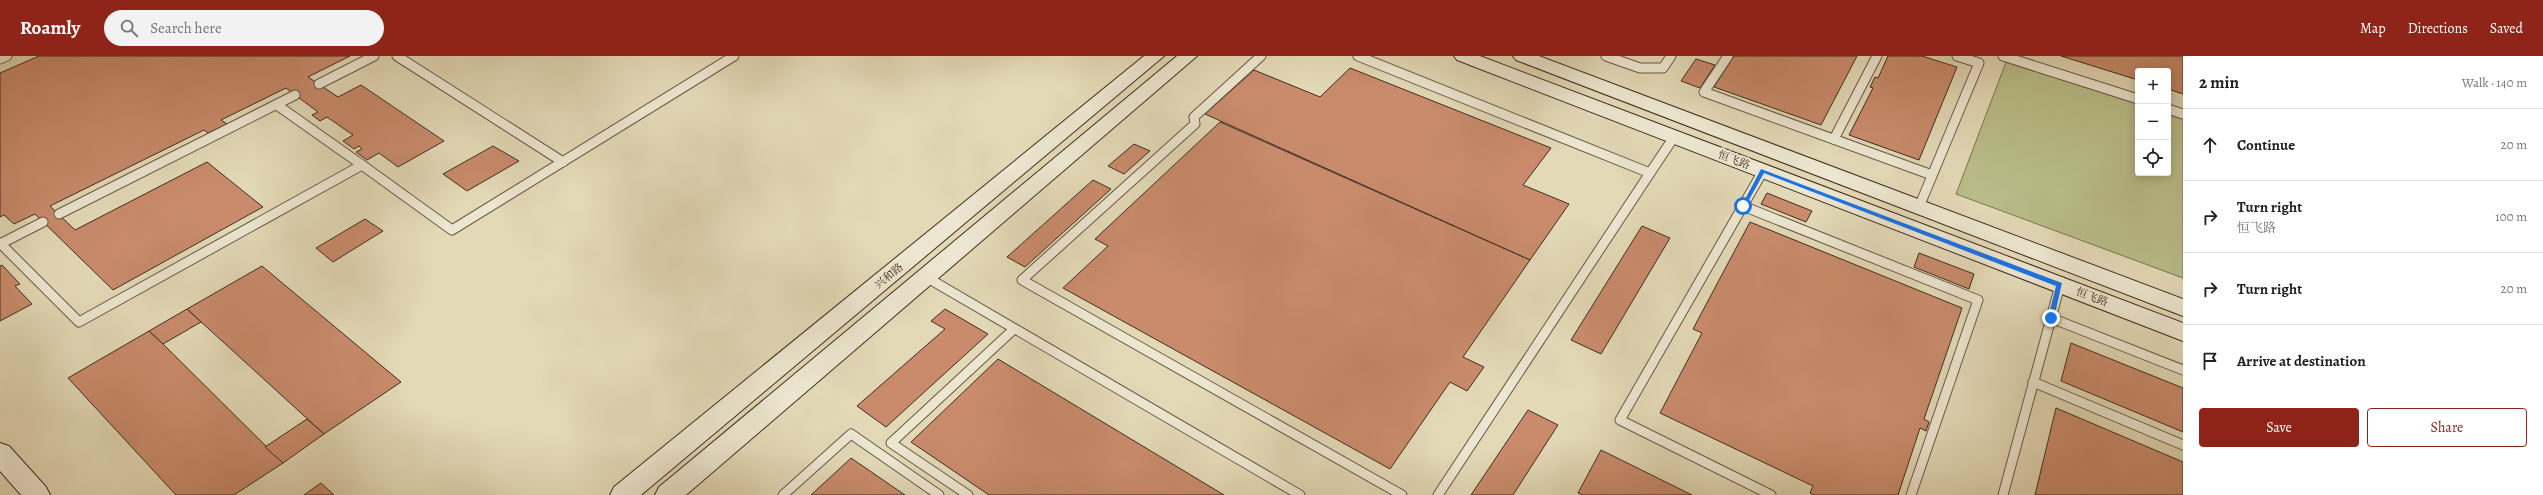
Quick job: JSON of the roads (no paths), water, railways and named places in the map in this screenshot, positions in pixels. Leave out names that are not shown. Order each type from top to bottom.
[{"type":"main road","name":"兴和路","points":[[623,495],[1155,56]]},
{"type":"main road","points":[[668,495],[1188,56]]},
{"type":"main road","name":"恒飞路","points":[[1464,56],[2183,332]]},
{"type":"main road","name":"恒飞路","points":[[1522,56],[2183,308]]},
{"type":"main road","points":[[0,453],[37,495]]},
{"type":"lane","points":[[0,59],[7,56]]},
{"type":"lane","points":[[319,84],[374,56]]},
{"type":"lane","points":[[397,56],[563,162]]},
{"type":"lane","points":[[277,104],[452,230],[734,56]]},
{"type":"lane","points":[[1261,56],[1194,117],[1195,124],[1022,280],[1402,495]]},
{"type":"lane","points":[[1358,56],[1650,173]]},
{"type":"lane","points":[[1606,56],[1640,68],[1663,68],[1671,56]]},
{"type":"lane","points":[[1728,56],[1704,92],[1932,175]]},
{"type":"lane","points":[[1834,140],[1877,56]]},
{"type":"lane","points":[[1919,207],[1979,63],[1957,56]]},
{"type":"lane","points":[[2004,56],[2135,98]]},
{"type":"lane","points":[[59,214],[295,95]]},
{"type":"lane","points":[[2171,110],[2183,114]]},
{"type":"lane","points":[[1438,495],[1674,137]]},
{"type":"lane","points":[[43,222],[0,244],[79,322],[362,165]]},
{"type":"lane","points":[[1763,171],[1620,420],[1770,495]]},
{"type":"lane","points":[[1743,206],[1978,300],[1911,495]]},
{"type":"lane","points":[[926,277],[1300,495]]},
{"type":"lane","points":[[2002,495],[2060,285]]},
{"type":"lane","points":[[2051,318],[2183,370]]},
{"type":"lane","points":[[968,495],[891,443],[1014,328]]},
{"type":"lane","points":[[2033,382],[2183,445]]},
{"type":"lane","points":[[783,495],[851,434],[939,495]]}]
